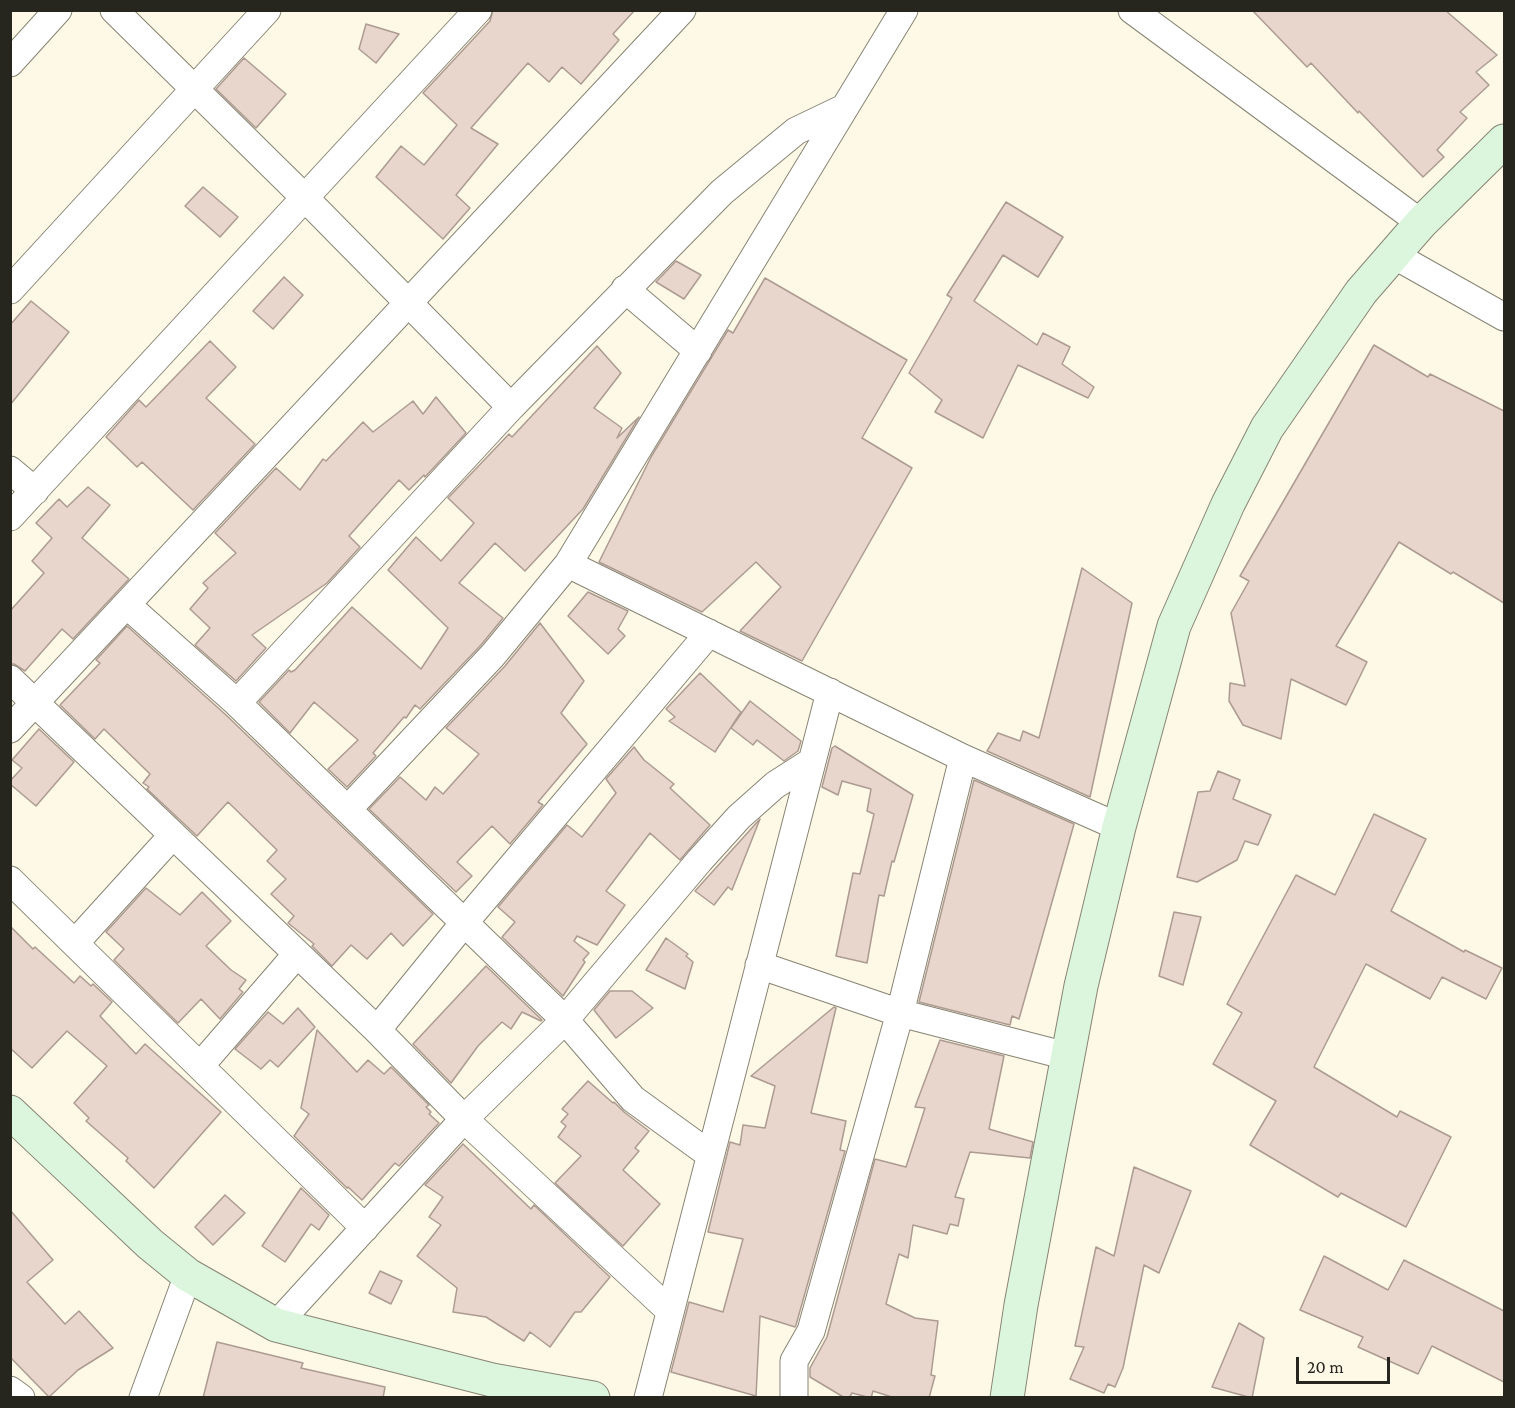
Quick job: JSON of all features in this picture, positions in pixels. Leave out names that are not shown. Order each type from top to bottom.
[{"type":"main road","points":[[1007,1398],[1021,1305],[1081,987],[1119,826],[1174,626],[1228,504],[1267,428],[1361,292],[1392,254],[1504,141]]},
{"type":"main road","points":[[10,1112],[150,1244],[188,1275],[276,1325],[492,1380],[593,1398]]},
{"type":"street","points":[[10,63],[58,10]]},
{"type":"street","points":[[114,10],[305,198],[511,407]]},
{"type":"street","points":[[10,290],[267,10]]},
{"type":"street","points":[[10,517],[478,10]]},
{"type":"street","points":[[10,729],[682,10]]},
{"type":"street","points":[[348,809],[493,655],[568,564],[904,10]]},
{"type":"street","points":[[1132,10],[1421,223]]},
{"type":"street","points":[[237,703],[511,407],[722,192],[770,150],[796,131],[844,108]]},
{"type":"street","points":[[1392,254],[1504,317]]},
{"type":"street","points":[[625,289],[698,351]]},
{"type":"street","points":[[10,470],[35,491]]},
{"type":"street","points":[[568,564],[963,758],[1119,826]]},
{"type":"street","points":[[127,605],[237,703],[565,1020],[633,1099],[709,1154]]},
{"type":"street","points":[[377,1030],[464,923],[709,633]]},
{"type":"street","points":[[10,679],[377,1030],[464,1119],[669,1310]]},
{"type":"street","points":[[648,1398],[709,1154],[830,692]]},
{"type":"street","points":[[794,1398],[794,1361],[811,1331],[900,1013],[963,758]]},
{"type":"street","points":[[276,1325],[464,1119],[565,1020],[739,817],[775,785],[811,762]]},
{"type":"street","points":[[75,943],[173,835]]},
{"type":"street","points":[[10,880],[365,1228]]},
{"type":"street","points":[[200,1066],[297,954]]},
{"type":"street","points":[[759,965],[900,1013],[1067,1056]]},
{"type":"street","points":[[142,1398],[188,1275]]},
{"type":"street","points":[[10,1390],[21,1398]]},
{"type":"building","points":[[493,10],[635,10],[613,34],[619,40],[581,84],[562,67],[549,82],[528,63],[471,128],[498,144],[456,195],[470,208],[443,239],[376,177],[401,146],[424,165],[457,125],[423,93],[490,21]]},
{"type":"building","points":[[1252,10],[1445,10],[1497,55],[1476,72],[1489,85],[1460,112],[1467,118],[1437,150],[1444,157],[1423,177],[1311,63],[1307,67]]},
{"type":"building","points":[[366,24],[399,34],[376,63],[359,49]]},
{"type":"building","points":[[244,58],[286,94],[256,128],[216,89]]},
{"type":"building","points":[[203,187],[238,217],[220,237],[185,206]]},
{"type":"building","points":[[1006,202],[1063,237],[1038,277],[1003,255],[974,301],[1037,345],[1043,333],[1070,347],[1062,364],[1094,387],[1088,398],[1018,365],[983,438],[935,412],[942,400],[909,373],[952,298],[947,295]]},
{"type":"building","points":[[676,261],[701,275],[684,299],[656,282]]},
{"type":"building","points":[[284,277],[303,295],[273,329],[253,311]]},
{"type":"building","points":[[765,278],[907,360],[862,438],[912,468],[802,661],[740,631],[781,587],[756,562],[702,612],[599,562],[651,457],[728,330],[733,333]]},
{"type":"building","points":[[31,301],[69,332],[10,405],[10,325]]},
{"type":"building","points":[[210,341],[236,367],[206,398],[255,444],[193,510],[142,462],[137,467],[106,437],[139,400],[146,407]]},
{"type":"building","points":[[1374,345],[1428,377],[1430,374],[1504,411],[1504,603],[1399,542],[1336,646],[1367,662],[1346,705],[1291,679],[1281,739],[1243,725],[1229,701],[1230,683],[1245,686],[1231,613],[1249,581],[1240,576]]},
{"type":"building","points":[[597,346],[621,373],[594,408],[622,428],[617,438],[639,417],[583,509],[525,571],[495,543],[459,583],[503,618],[481,645],[420,709],[415,705],[373,753],[376,756],[347,787],[328,769],[358,740],[314,702],[290,733],[259,702],[289,670],[291,672],[295,670],[352,607],[421,669],[448,628],[388,570],[416,537],[441,561],[474,523],[448,498],[509,434],[512,437]]},
{"type":"building","points":[[436,397],[466,433],[425,477],[424,475],[409,490],[399,480],[349,536],[360,547],[327,583],[252,635],[266,648],[236,681],[195,645],[210,628],[190,609],[208,588],[203,583],[236,553],[215,533],[276,468],[300,490],[323,459],[326,461],[363,422],[373,432],[413,401],[423,414]]},
{"type":"building","points":[[88,487],[110,505],[82,538],[129,579],[73,639],[62,629],[25,671],[10,664],[10,611],[44,573],[32,561],[52,538],[36,523],[59,499],[67,507]]},
{"type":"building","points":[[1082,568],[1132,603],[1090,797],[987,751],[998,733],[1020,741],[1023,731],[1039,738]]},
{"type":"building","points":[[588,592],[628,611],[618,629],[625,636],[608,654],[568,616]]},
{"type":"building","points":[[540,623],[584,681],[561,713],[587,744],[538,802],[543,805],[510,844],[492,826],[457,862],[472,876],[456,892],[369,809],[400,777],[426,800],[435,787],[443,794],[479,754],[446,728],[505,666]]},
{"type":"building","points":[[127,626],[226,715],[433,914],[403,946],[391,933],[367,959],[351,945],[332,966],[312,946],[314,944],[288,923],[294,916],[271,894],[286,879],[267,861],[277,850],[228,802],[197,836],[147,789],[149,787],[143,783],[150,774],[104,729],[95,739],[60,705],[100,663],[96,660]]},
{"type":"building","points":[[700,673],[741,712],[715,752],[669,721],[675,717],[666,709]]},
{"type":"building","points":[[750,701],[801,741],[798,751],[784,761],[757,740],[753,745],[731,728]]},
{"type":"building","points":[[39,729],[74,762],[36,806],[10,784],[10,781],[22,768],[12,760]]},
{"type":"building","points":[[835,746],[913,795],[894,862],[892,861],[884,896],[879,895],[867,963],[836,956],[853,873],[860,874],[874,814],[867,811],[871,789],[842,781],[838,795],[822,787],[832,748]]},
{"type":"building","points":[[634,747],[644,760],[674,784],[670,788],[710,825],[680,860],[650,833],[606,891],[625,905],[597,945],[577,936],[574,941],[589,953],[563,996],[502,937],[515,922],[498,907],[567,825],[582,837],[616,793],[606,779]]},
{"type":"building","points":[[1218,771],[1240,780],[1233,799],[1271,815],[1258,845],[1245,841],[1237,860],[1197,882],[1177,877],[1198,792],[1210,791]]},
{"type":"building","points":[[974,780],[1074,824],[1019,1019],[1012,1016],[1010,1025],[919,1002]]},
{"type":"building","points":[[1374,814],[1426,839],[1391,911],[1464,952],[1465,950],[1502,968],[1486,999],[1442,977],[1430,999],[1366,964],[1314,1067],[1397,1117],[1400,1111],[1451,1137],[1406,1227],[1341,1193],[1338,1197],[1250,1145],[1276,1101],[1213,1064],[1242,1013],[1227,1004],[1296,875],[1335,895]]},
{"type":"building","points":[[760,819],[732,890],[728,887],[714,905],[695,891]]},
{"type":"building","points":[[146,888],[180,915],[202,892],[231,921],[206,946],[231,970],[246,980],[239,989],[243,992],[220,1019],[201,999],[178,1023],[114,960],[124,949],[106,932]]},
{"type":"building","points":[[1174,912],[1201,917],[1183,985],[1159,976]]},
{"type":"building","points":[[10,926],[33,949],[35,947],[74,983],[80,976],[91,986],[93,984],[112,1002],[100,1016],[136,1054],[145,1044],[221,1112],[154,1188],[126,1161],[128,1158],[86,1121],[89,1118],[74,1103],[107,1066],[67,1031],[32,1068],[10,1048]]},
{"type":"building","points":[[666,938],[688,954],[686,956],[693,962],[685,989],[646,970]]},
{"type":"building","points":[[486,966],[542,1020],[522,1012],[511,1029],[502,1022],[478,1046],[451,1083],[413,1044]]},
{"type":"building","points":[[610,991],[632,991],[653,1008],[616,1038],[594,1010]]},
{"type":"building","points":[[834,1007],[836,1008],[811,1113],[846,1121],[840,1150],[845,1151],[796,1325],[795,1327],[760,1316],[756,1396],[671,1372],[689,1302],[723,1312],[743,1239],[708,1232],[730,1142],[740,1145],[743,1125],[765,1128],[775,1086],[751,1076]]},
{"type":"building","points":[[298,1008],[315,1027],[278,1067],[270,1060],[261,1069],[235,1049],[268,1012],[283,1024]]},
{"type":"building","points":[[317,1030],[357,1072],[368,1060],[384,1074],[391,1067],[429,1105],[426,1107],[431,1112],[429,1114],[439,1123],[399,1166],[395,1163],[362,1200],[294,1136],[309,1114],[301,1108]]},
{"type":"building","points":[[940,1040],[1004,1056],[989,1129],[1033,1142],[1030,1158],[970,1152],[955,1197],[964,1199],[958,1226],[950,1224],[947,1234],[913,1225],[908,1258],[899,1254],[886,1304],[915,1318],[938,1321],[931,1375],[935,1376],[929,1398],[895,1398],[873,1391],[871,1398],[852,1393],[849,1398],[845,1398],[810,1377],[810,1368],[827,1337],[875,1159],[906,1167],[925,1108],[915,1107]]},
{"type":"building","points":[[588,1081],[649,1131],[635,1148],[639,1151],[623,1170],[660,1204],[623,1246],[555,1183],[581,1156],[558,1137],[566,1126],[561,1122],[568,1114],[562,1109]]},
{"type":"building","points":[[463,1144],[531,1209],[534,1205],[610,1277],[581,1312],[575,1312],[550,1347],[530,1332],[524,1341],[486,1317],[453,1312],[457,1288],[417,1256],[441,1225],[429,1217],[443,1197],[425,1185]]},
{"type":"building","points":[[1134,1167],[1191,1191],[1159,1273],[1144,1265],[1123,1368],[1115,1387],[1108,1384],[1104,1393],[1070,1379],[1084,1347],[1075,1346],[1096,1247],[1114,1256]]},
{"type":"building","points":[[301,1188],[329,1215],[319,1230],[311,1224],[285,1262],[262,1246]]},
{"type":"building","points":[[225,1195],[245,1213],[213,1245],[195,1227]]},
{"type":"building","points":[[10,1210],[53,1260],[27,1282],[65,1324],[79,1311],[113,1348],[78,1370],[49,1397],[10,1357]]},
{"type":"building","points":[[1324,1256],[1388,1290],[1404,1260],[1504,1311],[1504,1382],[1432,1346],[1418,1374],[1358,1347],[1363,1337],[1300,1310]]},
{"type":"building","points":[[380,1271],[402,1281],[391,1304],[369,1293]]},
{"type":"building","points":[[1239,1323],[1264,1338],[1252,1398],[1212,1387]]},
{"type":"building","points":[[217,1342],[303,1363],[301,1368],[385,1387],[383,1398],[203,1398]]}]
